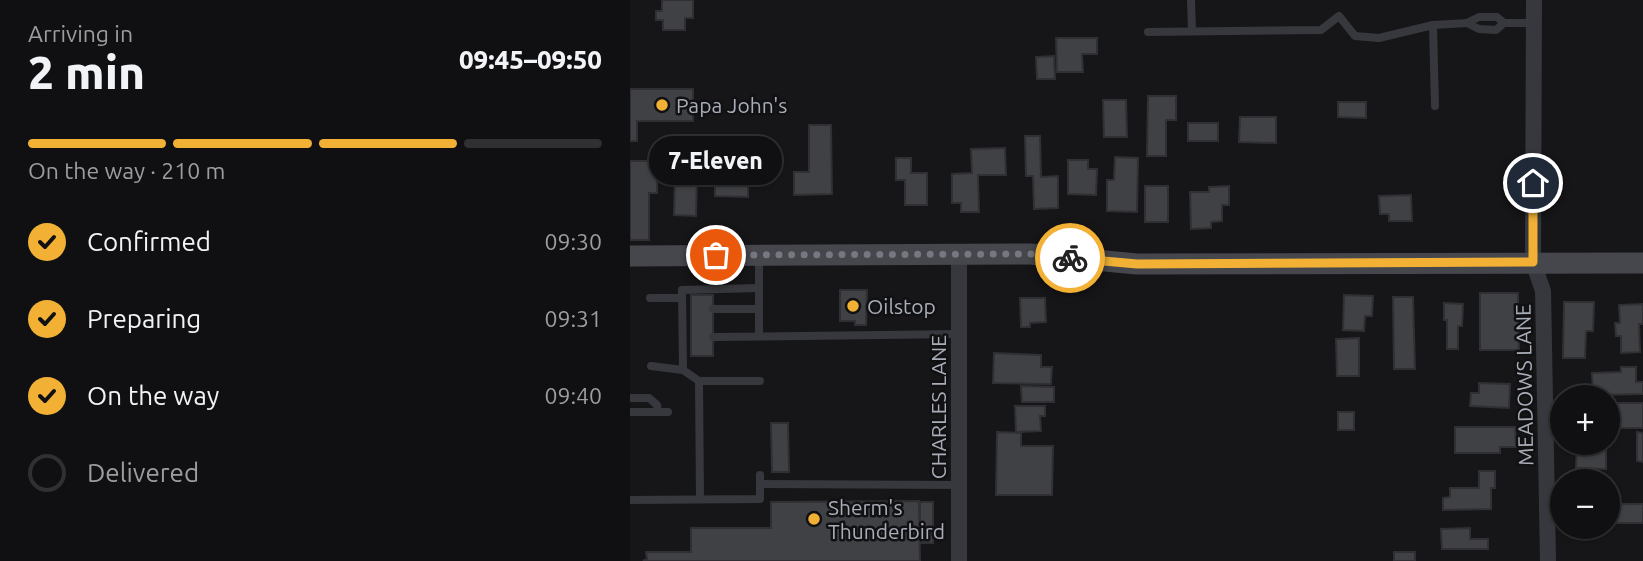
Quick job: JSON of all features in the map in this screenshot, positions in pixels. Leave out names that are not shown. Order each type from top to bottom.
[{"type":"main road","points":[[630,256],[1030,254],[1137,264],[1643,263]]},
{"type":"street","name":"MEADOWS LANE","points":[[1534,0],[1533,262],[1543,291],[1548,561]]},
{"type":"street","name":"CHARLES LANE","points":[[959,254],[960,561]]},
{"type":"lane","points":[[1191,0],[1192,31]]},
{"type":"lane","points":[[1149,32],[1321,30],[1339,16],[1355,36],[1379,38],[1433,25],[1468,23],[1479,17],[1497,17],[1504,23],[1534,23]]},
{"type":"lane","points":[[1433,25],[1435,106]]},
{"type":"lane","points":[[759,255],[759,336]]},
{"type":"lane","points":[[683,370],[687,337],[682,289],[759,288]]},
{"type":"lane","points":[[650,298],[682,298]]},
{"type":"lane","points":[[713,309],[759,309]]},
{"type":"lane","points":[[713,337],[959,334]]},
{"type":"lane","points":[[651,366],[683,370],[699,381],[760,381]]},
{"type":"lane","points":[[699,381],[700,499]]},
{"type":"lane","points":[[630,398],[649,398],[657,405],[658,412]]},
{"type":"lane","points":[[630,412],[668,412]]},
{"type":"lane","points":[[630,500],[760,499],[760,480],[960,485]]},
{"type":"building","points":[[662,0],[693,0],[693,18],[685,18],[685,30],[663,30],[663,20],[656,20],[656,11],[662,11]]},
{"type":"building","points":[[1056,38],[1097,38],[1097,54],[1082,54],[1083,72],[1057,72]]},
{"type":"building","points":[[1054,56],[1055,79],[1037,79],[1036,57]]},
{"type":"building","name":"Papa John's","points":[[630,89],[693,89],[693,121],[637,121],[637,141],[630,141]]},
{"type":"building","points":[[1148,96],[1176,96],[1176,120],[1166,120],[1166,156],[1147,156]]},
{"type":"building","points":[[1103,100],[1126,100],[1127,137],[1104,137]]},
{"type":"building","points":[[1338,102],[1366,102],[1366,118],[1338,117]]},
{"type":"building","points":[[1240,117],[1276,117],[1276,143],[1239,142]]},
{"type":"building","points":[[1188,123],[1218,123],[1218,141],[1188,141]]},
{"type":"building","points":[[809,125],[831,125],[832,194],[794,195],[794,172],[809,172]]},
{"type":"building","points":[[1025,136],[1040,136],[1041,177],[1058,176],[1058,208],[1034,209],[1033,176],[1026,176]]},
{"type":"building","points":[[1005,148],[1006,175],[978,175],[979,212],[961,212],[961,203],[952,203],[952,174],[972,173],[971,149]]},
{"type":"building","points":[[1115,157],[1138,158],[1137,212],[1107,211],[1107,180],[1114,180]]},
{"type":"building","points":[[896,158],[911,158],[911,173],[927,173],[927,205],[905,205],[905,180],[896,180]]},
{"type":"building","points":[[658,159],[677,160],[677,171],[697,172],[696,216],[674,215],[675,178],[657,178]]},
{"type":"building","points":[[1068,160],[1088,160],[1088,169],[1097,169],[1096,195],[1068,194]]},
{"type":"building","points":[[630,161],[657,161],[657,193],[649,193],[649,240],[630,240]]},
{"type":"building","points":[[727,167],[760,168],[760,184],[748,184],[748,197],[715,196],[715,175],[727,175]]},
{"type":"building","points":[[1145,186],[1168,186],[1168,222],[1145,222]]},
{"type":"building","points":[[1229,186],[1229,205],[1222,205],[1222,221],[1211,222],[1211,228],[1191,229],[1190,192],[1209,192],[1209,187]]},
{"type":"building","points":[[1411,195],[1412,221],[1389,221],[1389,214],[1380,214],[1379,196]]},
{"type":"building","name":"Oilstop","points":[[840,290],[867,290],[866,325],[855,325],[855,321],[840,321]]},
{"type":"building","points":[[1480,293],[1518,293],[1519,350],[1480,350]]},
{"type":"building","points":[[691,295],[713,295],[713,356],[691,356]]},
{"type":"building","points":[[1344,295],[1373,296],[1372,316],[1365,316],[1364,331],[1343,330]]},
{"type":"building","points":[[1393,297],[1413,297],[1415,369],[1394,369]]},
{"type":"building","points":[[1020,298],[1045,298],[1046,322],[1030,323],[1030,327],[1021,327]]},
{"type":"building","points":[[1564,302],[1594,302],[1593,331],[1586,331],[1585,358],[1563,358]]},
{"type":"building","points":[[1444,303],[1463,304],[1462,326],[1458,326],[1458,349],[1447,349]]},
{"type":"building","points":[[1643,304],[1643,324],[1639,324],[1640,352],[1621,353],[1621,336],[1616,336],[1615,323],[1620,323],[1619,305]]},
{"type":"building","points":[[1359,338],[1359,376],[1337,376],[1336,339]]},
{"type":"building","points":[[994,353],[1041,355],[1041,367],[1052,367],[1051,384],[993,383]]},
{"type":"building","points":[[1621,367],[1636,367],[1636,382],[1643,382],[1643,394],[1620,394],[1620,385],[1593,385],[1592,373],[1621,372]]},
{"type":"building","points":[[1479,383],[1510,384],[1509,408],[1470,406],[1471,393],[1479,393]]},
{"type":"building","points":[[1021,386],[1054,387],[1054,402],[1022,402]]},
{"type":"building","points":[[1620,403],[1643,403],[1643,428],[1620,428]]},
{"type":"building","points":[[1015,406],[1045,406],[1045,416],[1040,416],[1041,431],[1016,432]]},
{"type":"building","points":[[1338,412],[1354,412],[1354,430],[1338,430]]},
{"type":"building","points":[[771,423],[788,423],[789,472],[772,472]]},
{"type":"building","points":[[1455,427],[1515,427],[1516,447],[1500,447],[1500,453],[1455,453]]},
{"type":"building","points":[[997,432],[1021,433],[1021,446],[1053,446],[1052,495],[996,495]]},
{"type":"building","points":[[1637,432],[1643,433],[1643,462],[1637,461]]},
{"type":"building","points":[[1577,455],[1606,455],[1606,469],[1576,468]]},
{"type":"building","points":[[1479,471],[1495,471],[1495,488],[1491,488],[1491,509],[1443,510],[1443,498],[1450,497],[1450,488],[1479,488]]},
{"type":"building","points":[[919,501],[920,561],[643,561],[647,559],[646,552],[691,552],[691,528],[771,528],[771,502]]},
{"type":"building","points":[[920,502],[933,502],[933,543],[920,543]]},
{"type":"building","points":[[1620,504],[1643,504],[1643,523],[1620,523]]},
{"type":"building","points":[[1470,528],[1470,539],[1488,539],[1488,549],[1442,549],[1441,529]]},
{"type":"building","points":[[1394,552],[1415,552],[1415,561],[1394,561]]},
{"type":"way so far","points":[[716,255],[1030,254],[1070,258]]},
{"type":"place","name":"Papa John's","points":[[662,105]]},
{"type":"place","name":"7-Eleven","points":[[716,255]]},
{"type":"place","name":"Oilstop","points":[[853,306]]},
{"type":"place","name":"Sherm's Thunderbird","points":[[814,519]]},
{"type":"route","points":[[1070,258],[1137,264],[1533,262],[1533,183]]}]
